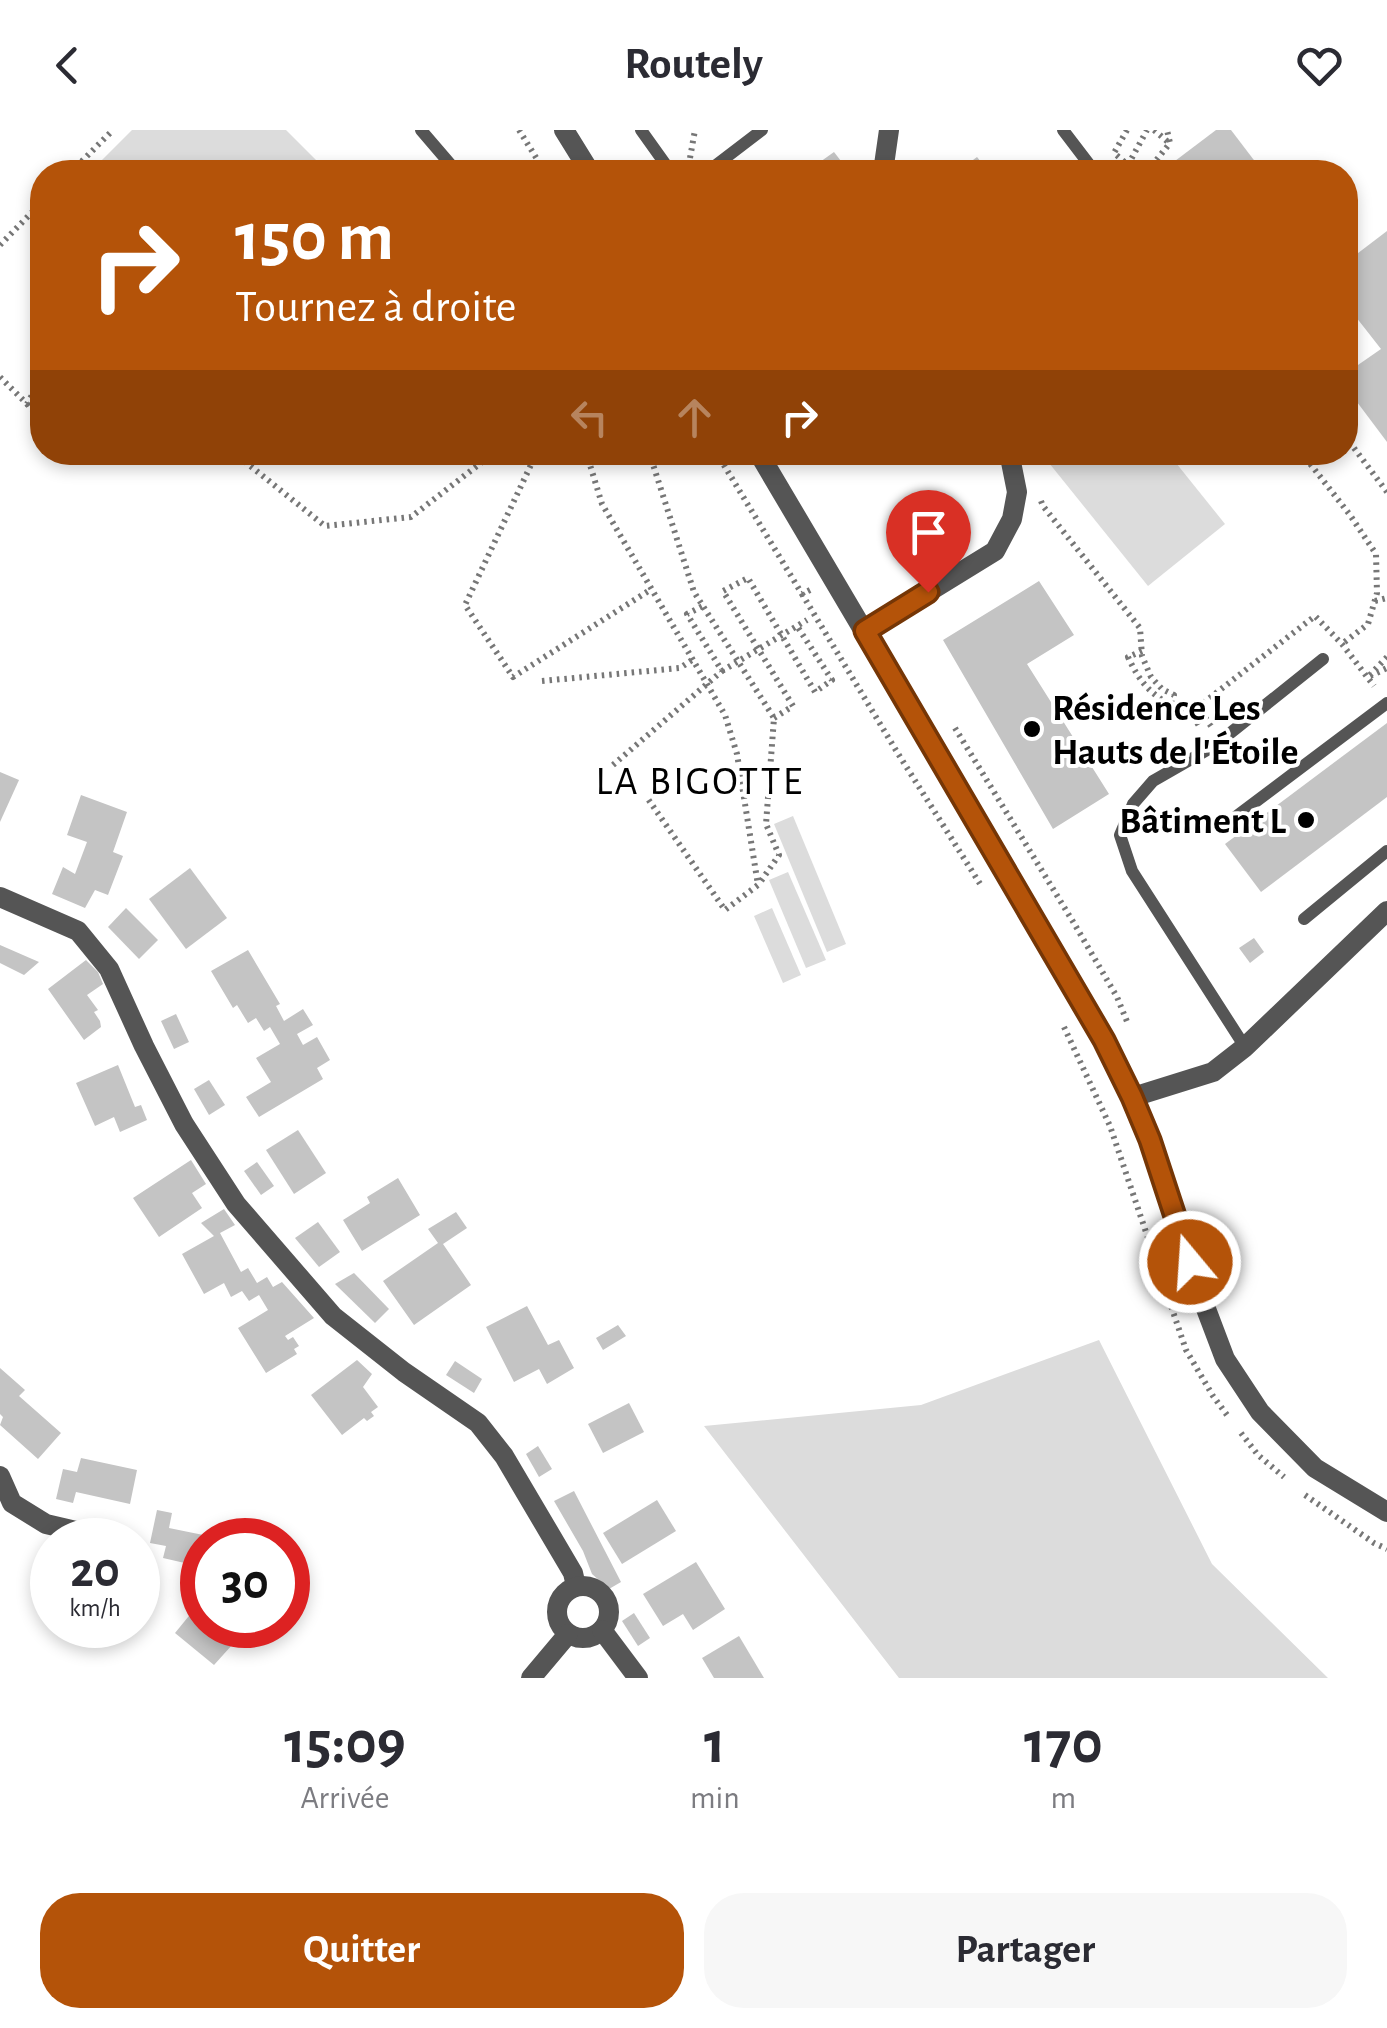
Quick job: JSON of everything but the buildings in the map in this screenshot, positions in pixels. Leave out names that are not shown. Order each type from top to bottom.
[{"type":"street","points":[[564,130],[583,160]]},
{"type":"street","points":[[885,160],[889,130]]},
{"type":"street","points":[[766,465],[1089,1012],[1150,1140],[1225,1360],[1260,1412],[1314,1468],[1387,1512]]},
{"type":"street","points":[[865,631],[995,550],[1012,519],[1017,492],[1012,465]]},
{"type":"street","points":[[0,897],[78,931],[110,970],[184,1124],[236,1204],[333,1316],[478,1424],[504,1456],[573,1572],[576,1586]]},
{"type":"street","points":[[1132,1097],[1213,1072],[1387,911]]},
{"type":"street","points":[[0,1476],[12,1503],[36,1518]]},
{"type":"street","points":[[576,1586],[588,1586],[604,1597],[609,1614],[602,1630],[583,1638],[568,1634],[558,1623],[556,1607],[560,1598],[576,1586]]},
{"type":"street","points":[[602,1630],[638,1678]]},
{"type":"street","points":[[541,1674],[568,1634]]},
{"type":"lane","points":[[421,130],[447,160]]},
{"type":"lane","points":[[641,130],[662,160]]},
{"type":"lane","points":[[723,160],[762,130]]},
{"type":"lane","points":[[1063,130],[1085,160]]},
{"type":"lane","points":[[1245,1046],[1132,871],[1120,835],[1132,804],[1154,781],[1214,746],[1324,659]]},
{"type":"lane","points":[[1226,824],[1387,703]]},
{"type":"lane","points":[[1304,920],[1387,851]]},
{"type":"path","points":[[83,160],[113,130]]},
{"type":"path","points":[[519,130],[538,160]]},
{"type":"path","points":[[690,160],[696,130]]},
{"type":"path","points":[[1122,160],[1114,154],[1127,130]]},
{"type":"path","points":[[1131,160],[1150,130],[1170,143]]},
{"type":"path","points":[[1167,130],[1170,143]]},
{"type":"path","points":[[1157,160],[1170,143]]},
{"type":"path","points":[[0,246],[30,215]]},
{"type":"path","points":[[0,378],[30,407]]},
{"type":"path","points":[[27,404],[30,399]]},
{"type":"path","points":[[1358,453],[1387,492]]},
{"type":"path","points":[[249,465],[325,526],[412,517],[478,465]]},
{"type":"path","points":[[531,465],[465,605],[513,677],[650,590]]},
{"type":"path","points":[[590,465],[602,504],[725,715],[737,754],[758,885]]},
{"type":"path","points":[[648,799],[725,910],[758,885],[778,856],[766,824],[774,718],[694,592],[654,465]]},
{"type":"path","points":[[724,465],[986,895]]},
{"type":"path","points":[[1311,465],[1376,554],[1377,593],[1368,624],[1342,644]]},
{"type":"path","points":[[1036,488],[1042,506],[1140,628],[1150,676],[1174,695],[1172,705]]},
{"type":"path","points":[[774,718],[794,706],[723,592],[748,578],[816,692],[832,680],[798,626]]},
{"type":"path","points":[[802,594],[832,579]]},
{"type":"path","points":[[1374,601],[1387,598]]},
{"type":"path","points":[[703,606],[687,614],[722,671]]},
{"type":"path","points":[[1142,651],[1128,656],[1147,689],[1159,699],[1190,710],[1204,734],[1212,727],[1198,707],[1315,616],[1387,703]]},
{"type":"path","points":[[613,765],[722,671],[807,620]]},
{"type":"path","points":[[1368,678],[1387,657]]},
{"type":"path","points":[[542,680],[680,668],[692,660]]},
{"type":"path","points":[[1368,678],[1387,668]]},
{"type":"path","points":[[1060,1016],[1110,1126],[1186,1350],[1212,1396],[1258,1456],[1286,1479]]},
{"type":"path","points":[[1300,1491],[1387,1549]]},
{"type":"shaded area","points":[[132,130],[286,130],[316,160],[102,160]]},
{"type":"shaded area","points":[[1051,465],[1178,465],[1225,524],[1148,586]]},
{"type":"shaded area","points":[[793,816],[846,944],[827,952],[774,824]]},
{"type":"shaded area","points":[[788,872],[826,960],[806,968],[769,880]]},
{"type":"shaded area","points":[[772,908],[801,975],[783,983],[754,916]]},
{"type":"shaded area","points":[[1099,1340],[1212,1564],[1328,1678],[899,1678],[704,1426],[921,1405]]},
{"type":"place","name":"Résidence Les Hauts de l'Étoile","points":[[1032,729]]},
{"type":"place","name":"Bâtiment L","points":[[1306,820]]},
{"type":"district","name":"LA BIGOTTE","points":[[700,780]]},
{"type":"route","points":[[928,592],[865,631],[1104,1040],[1150,1140],[1190,1262]]}]
